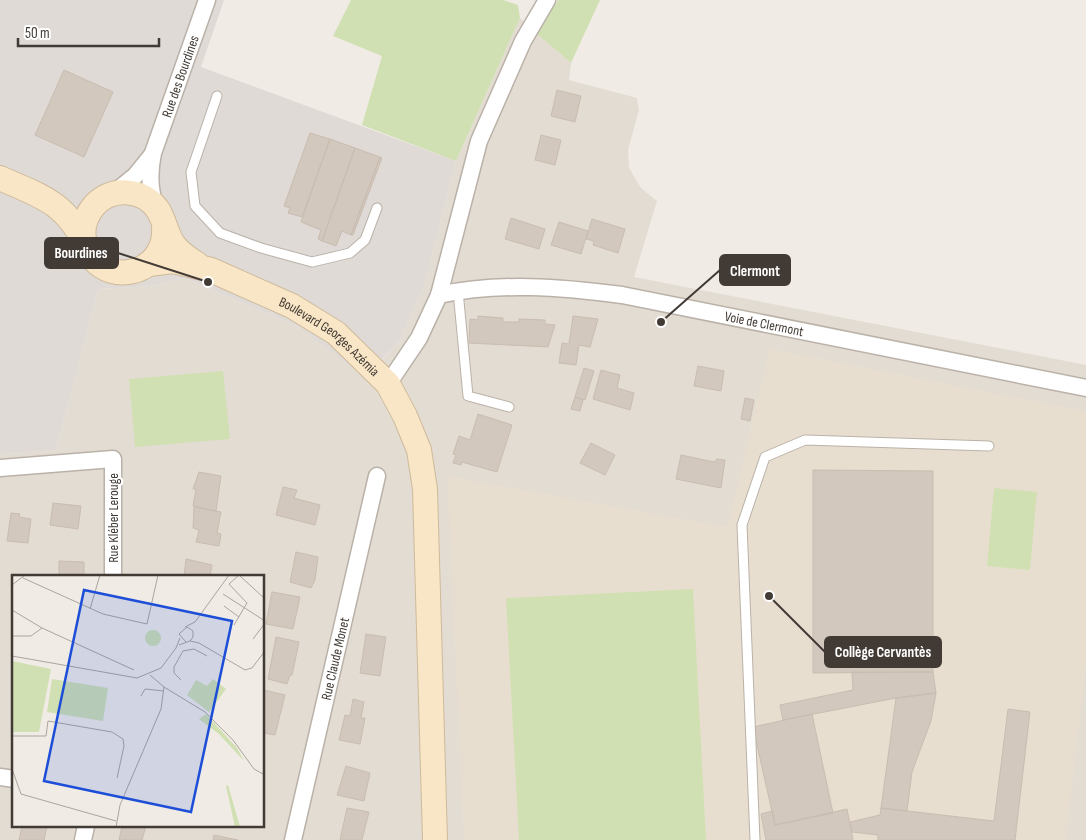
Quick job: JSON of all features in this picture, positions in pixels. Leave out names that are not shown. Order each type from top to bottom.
[{"type":"street","name":"Rue des Bourdines","points":[[159,216],[150,185],[153,153],[207,0]]},
{"type":"street","points":[[388,384],[420,338],[438,295],[479,141],[523,41],[547,0]]},
{"type":"street","name":"Rue des Bourdines","points":[[108,196],[135,176],[153,153]]},
{"type":"street","points":[[0,178],[47,199],[68,215],[96,261],[111,270],[133,272],[149,264],[161,248],[159,216],[137,194],[108,196],[73,202],[47,199]]},
{"type":"street","points":[[86,246],[84,237],[86,220],[92,208],[108,196]]},
{"type":"street","name":"Boulevard Georges Azémia","points":[[159,216],[178,250],[198,265],[292,306],[336,333],[388,384],[405,416],[419,450],[425,489],[435,840]]},
{"type":"street","name":"Boulevard Georges Azémia","points":[[149,264],[173,261],[198,265]]},
{"type":"street","name":"Voie de Clermont","points":[[438,295],[458,291],[508,287],[560,286],[622,295],[1086,388]]},
{"type":"street","name":"Rue Kléber Lerouge","points":[[0,468],[113,459],[113,575]]},
{"type":"street","name":"Rue Claude Monet","points":[[293,840],[377,476]]},
{"type":"lane","points":[[217,96],[191,172],[195,206],[220,233],[261,248],[312,262],[350,253],[365,240],[378,208]]},
{"type":"lane","points":[[458,291],[468,396],[509,407]]},
{"type":"lane","points":[[755,840],[742,525],[764,457],[805,440],[989,446]]},
{"type":"shaded area","points":[[0,0],[224,0],[201,67],[456,161],[423,288],[399,341],[365,377],[298,327],[185,278],[150,286],[98,289],[56,450],[0,454]]},
{"type":"shaded area","points":[[520,18],[571,63],[569,80],[637,98],[639,110],[628,150],[629,168],[641,188],[657,201],[634,277],[1086,365],[1086,840],[0,840],[0,454],[56,450],[98,289],[150,286],[185,278],[298,327],[366,377],[399,341],[423,288],[456,161]]},
{"type":"shaded area","points":[[770,349],[1086,411],[1086,664],[1066,840],[464,840],[447,476],[727,527]]},
{"type":"green space","points":[[351,0],[503,0],[518,5],[520,18],[456,161],[362,125],[382,56],[333,36]]},
{"type":"green space","points":[[558,0],[600,0],[571,63],[536,33]]},
{"type":"green space","points":[[223,371],[230,439],[135,447],[129,379]]},
{"type":"green space","points":[[994,488],[1037,492],[1030,570],[987,566]]},
{"type":"green space","points":[[693,589],[706,840],[519,840],[506,598]]},
{"type":"building","points":[[64,70],[113,92],[84,157],[35,135]]},
{"type":"building","points":[[557,90],[581,96],[575,122],[551,116]]},
{"type":"building","points":[[310,133],[330,139],[302,217],[288,213],[290,208],[284,206]]},
{"type":"building","points":[[541,135],[561,140],[555,165],[535,160]]},
{"type":"building","points":[[330,139],[355,148],[322,241],[318,239],[321,230],[301,222]]},
{"type":"building","points":[[355,148],[380,157],[351,235],[342,231],[336,246],[322,241]]},
{"type":"building","points":[[380,157],[382,158],[353,235],[351,235]]},
{"type":"building","points":[[511,218],[545,229],[539,249],[505,239]]},
{"type":"building","points":[[592,219],[625,229],[618,253],[593,245],[594,241],[586,239]]},
{"type":"building","points":[[559,222],[588,231],[581,254],[551,245]]},
{"type":"building","points":[[478,316],[503,318],[503,322],[519,322],[519,319],[545,320],[545,324],[555,325],[548,347],[469,343],[470,319],[478,320]]},
{"type":"building","points":[[573,316],[598,319],[590,347],[579,345],[576,365],[559,363],[562,343],[569,344]]},
{"type":"building","points":[[698,366],[724,371],[721,391],[694,386]]},
{"type":"building","points":[[584,368],[594,371],[585,400],[575,397]]},
{"type":"building","points":[[601,370],[620,375],[617,388],[634,393],[630,410],[593,399]]},
{"type":"building","points":[[575,397],[583,400],[580,411],[571,409]]},
{"type":"building","points":[[745,398],[754,400],[750,421],[741,419]]},
{"type":"building","points":[[478,414],[512,425],[497,472],[462,462],[461,465],[453,463],[456,455],[453,454],[459,436],[470,440]]},
{"type":"building","points":[[591,443],[615,455],[605,475],[580,463]]},
{"type":"building","points":[[681,455],[714,462],[717,459],[725,460],[721,488],[676,479]]},
{"type":"building","points":[[813,470],[933,471],[933,672],[813,673]]},
{"type":"building","points":[[199,472],[221,476],[216,511],[193,506],[196,489],[193,489]]},
{"type":"building","points":[[283,487],[297,490],[294,498],[320,505],[315,525],[276,515]]},
{"type":"building","points":[[53,503],[81,506],[78,529],[50,525]]},
{"type":"building","points":[[194,507],[221,512],[217,533],[221,534],[219,546],[196,542],[199,530],[193,528]]},
{"type":"building","points":[[11,513],[20,514],[19,517],[31,519],[28,543],[7,541]]},
{"type":"building","points":[[296,552],[318,557],[315,580],[311,588],[290,582]]},
{"type":"building","points":[[186,559],[212,565],[210,575],[184,575]]},
{"type":"building","points":[[59,561],[84,562],[84,575],[59,575]]},
{"type":"building","points":[[272,592],[300,597],[293,629],[266,624]]},
{"type":"building","points":[[366,634],[386,637],[380,676],[360,673]]},
{"type":"building","points":[[276,637],[299,642],[292,675],[290,675],[287,684],[268,679]]},
{"type":"building","points":[[852,672],[933,672],[936,693],[896,698],[783,720],[780,705],[853,690]]},
{"type":"building","points":[[265,690],[285,695],[275,735],[265,733]]},
{"type":"building","points":[[936,693],[931,721],[912,772],[907,811],[881,808],[896,698]]},
{"type":"building","points":[[353,699],[364,702],[361,718],[365,718],[360,744],[339,740],[345,715],[350,716]]},
{"type":"building","points":[[1008,709],[1030,712],[1015,840],[878,840],[878,835],[852,832],[850,822],[880,815],[881,808],[994,821]]},
{"type":"building","points":[[812,714],[833,813],[775,825],[753,727]]},
{"type":"building","points":[[346,766],[370,773],[364,801],[337,795]]},
{"type":"building","points":[[347,808],[369,812],[362,840],[340,840]]},
{"type":"building","points":[[847,809],[853,840],[766,840],[761,814],[772,811],[775,825]]},
{"type":"building","points":[[22,828],[47,828],[44,840],[19,840]]},
{"type":"building","points":[[122,828],[145,828],[142,840],[119,840]]},
{"type":"building","points":[[214,835],[238,840],[213,840]]},
{"type":"place","name":"Bourdines","points":[[208,282]]},
{"type":"place","name":"Clermont","points":[[661,322]]},
{"type":"place","name":"Collège Cervantès","points":[[769,596]]}]
